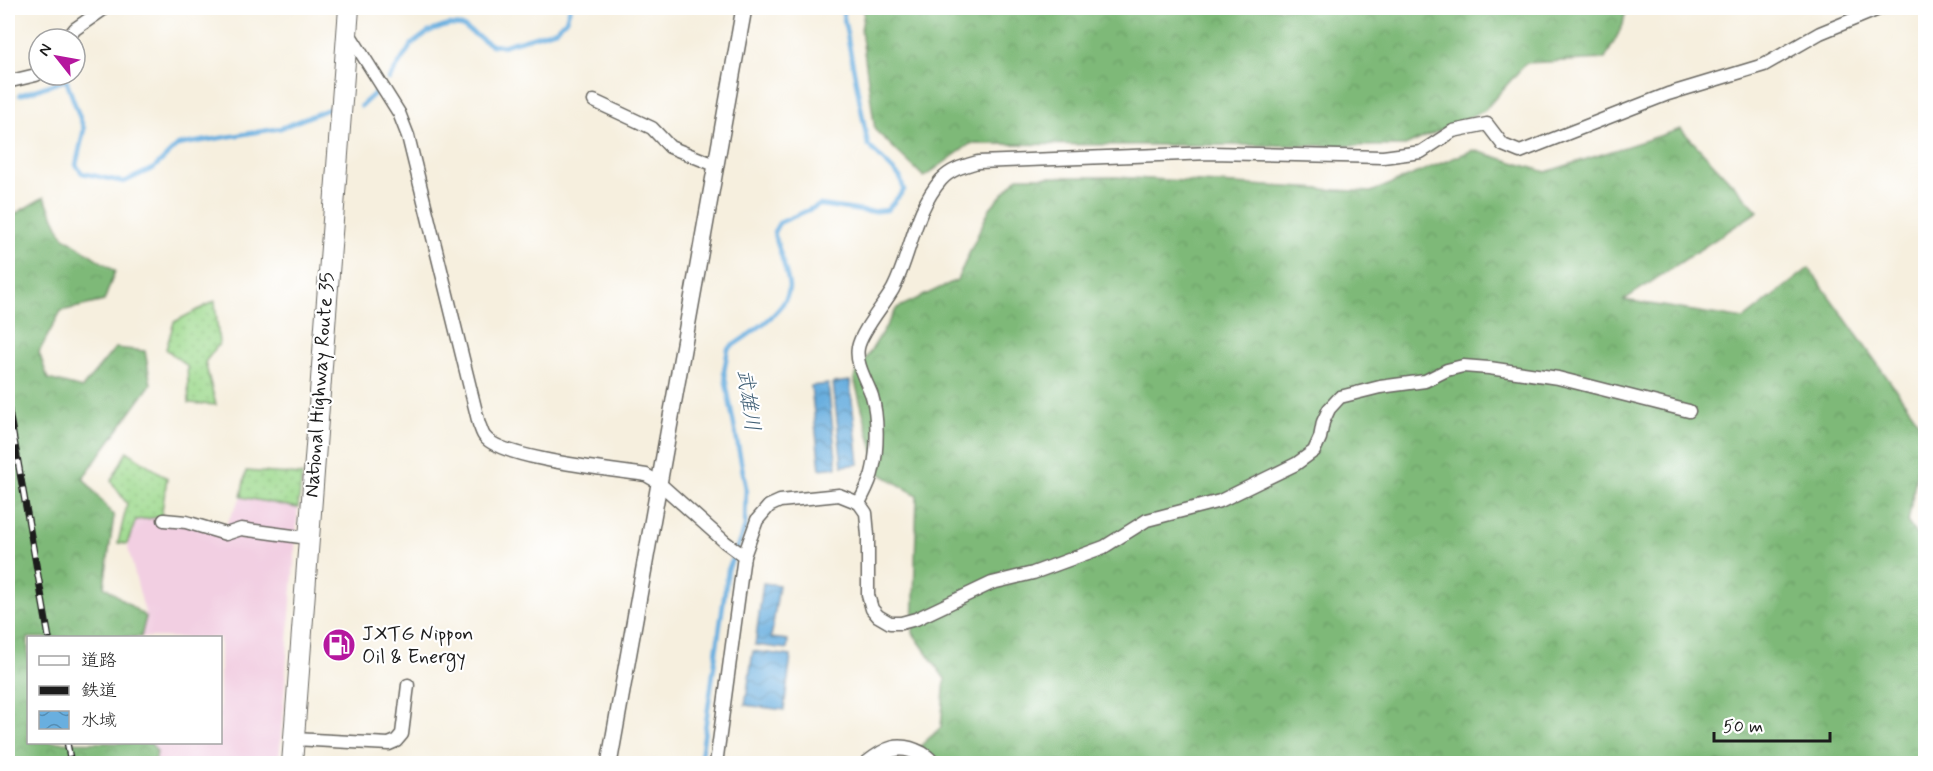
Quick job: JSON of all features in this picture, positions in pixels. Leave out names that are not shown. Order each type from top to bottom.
[{"type":"highway","name":"National Highway Route 35","points":[[292,764],[349,8]]},
{"type":"street","points":[[78,27],[105,8]]},
{"type":"street","points":[[609,764],[744,8]]},
{"type":"street","points":[[859,503],[873,471],[876,431],[873,399],[859,360],[858,349],[862,338],[892,289],[905,260],[921,212],[942,180],[950,172],[962,166],[978,162],[1211,153],[1383,157],[1421,152],[1453,131],[1487,124],[1503,145],[1520,152],[1668,94],[1764,65],[1820,33],[1881,8]]},
{"type":"street","points":[[347,31],[399,113],[408,136],[479,424],[485,437],[498,446],[522,455],[646,475],[658,482],[744,556]]},
{"type":"street","points":[[11,81],[27,77]]},
{"type":"street","points":[[594,101],[652,128],[670,147],[715,165]]},
{"type":"street","points":[[716,764],[744,556],[757,520],[769,506],[780,501],[839,495],[859,503],[866,513],[868,595],[872,609],[878,616],[890,623],[900,623],[916,619],[992,583],[1033,573],[1104,548],[1147,520],[1220,501],[1287,468],[1314,451],[1329,409],[1340,398],[1380,387],[1425,381],[1447,370],[1463,366],[1489,368],[1558,378],[1689,411]]},
{"type":"street","points":[[164,520],[186,522],[226,534],[241,528],[308,538]]},
{"type":"street","points":[[294,739],[388,744],[396,741],[402,734],[408,685]]},
{"type":"street","points":[[867,764],[879,754],[895,747],[912,749],[929,758],[932,764]]},
{"type":"shaded area","points":[[241,497],[298,508],[279,763],[155,763],[157,752],[152,744],[222,744],[222,636],[141,636],[146,617],[127,544],[136,520],[161,517],[224,528]]},
{"type":"green space","points":[[865,8],[1626,8],[1623,25],[1605,59],[1526,63],[1484,111],[1405,146],[970,144],[924,177],[875,130],[861,30]]},
{"type":"green space","points":[[1681,129],[1758,211],[1624,300],[1744,319],[1809,268],[1924,429],[1908,523],[1925,547],[1925,763],[902,763],[941,727],[945,679],[913,633],[917,495],[879,473],[854,378],[897,308],[957,280],[990,208],[1018,177],[1116,177],[1371,192],[1473,150],[1546,172]]},
{"type":"green space","points":[[44,197],[63,236],[115,271],[104,301],[61,311],[39,352],[48,379],[82,388],[115,348],[145,351],[151,384],[83,478],[114,516],[104,586],[146,617],[141,636],[27,636],[27,744],[152,744],[157,752],[155,763],[8,763],[8,218]]},
{"type":"green space","points":[[215,301],[219,344],[205,362],[216,405],[189,403],[187,366],[166,349],[174,322]]},
{"type":"green space","points":[[127,451],[167,478],[161,517],[136,520],[127,544],[118,543],[127,504],[111,481]]},
{"type":"green space","points":[[246,471],[302,475],[298,508],[241,497]]},
{"type":"water","points":[[850,381],[859,464],[842,466],[833,383]]},
{"type":"water","points":[[828,384],[837,467],[820,469],[811,386]]},
{"type":"water","points":[[763,583],[779,585],[771,638],[788,640],[787,649],[755,645]]},
{"type":"water","points":[[753,651],[791,656],[784,710],[745,705]]},
{"type":"waterway","points":[[389,79],[412,44],[428,32],[449,25],[462,26],[491,45],[502,46],[556,30],[566,20],[570,8]]},
{"type":"waterway","name":"武雄川","points":[[700,764],[728,570],[745,527],[746,488],[724,372],[728,349],[774,314],[787,296],[788,282],[774,232],[779,223],[820,205],[869,212],[887,210],[904,190],[900,177],[868,145],[842,8]]},
{"type":"waterway","points":[[20,95],[66,80],[84,129],[76,165],[82,173],[124,182],[154,168],[178,145],[281,128],[331,108]]},
{"type":"waterway","points":[[361,106],[375,93]]},
{"type":"railway","points":[[8,405],[49,636]]},
{"type":"railway","points":[[67,744],[71,764]]},
{"type":"place","name":"JXTG Nippon Oil & Energy","points":[[339,645]]}]
